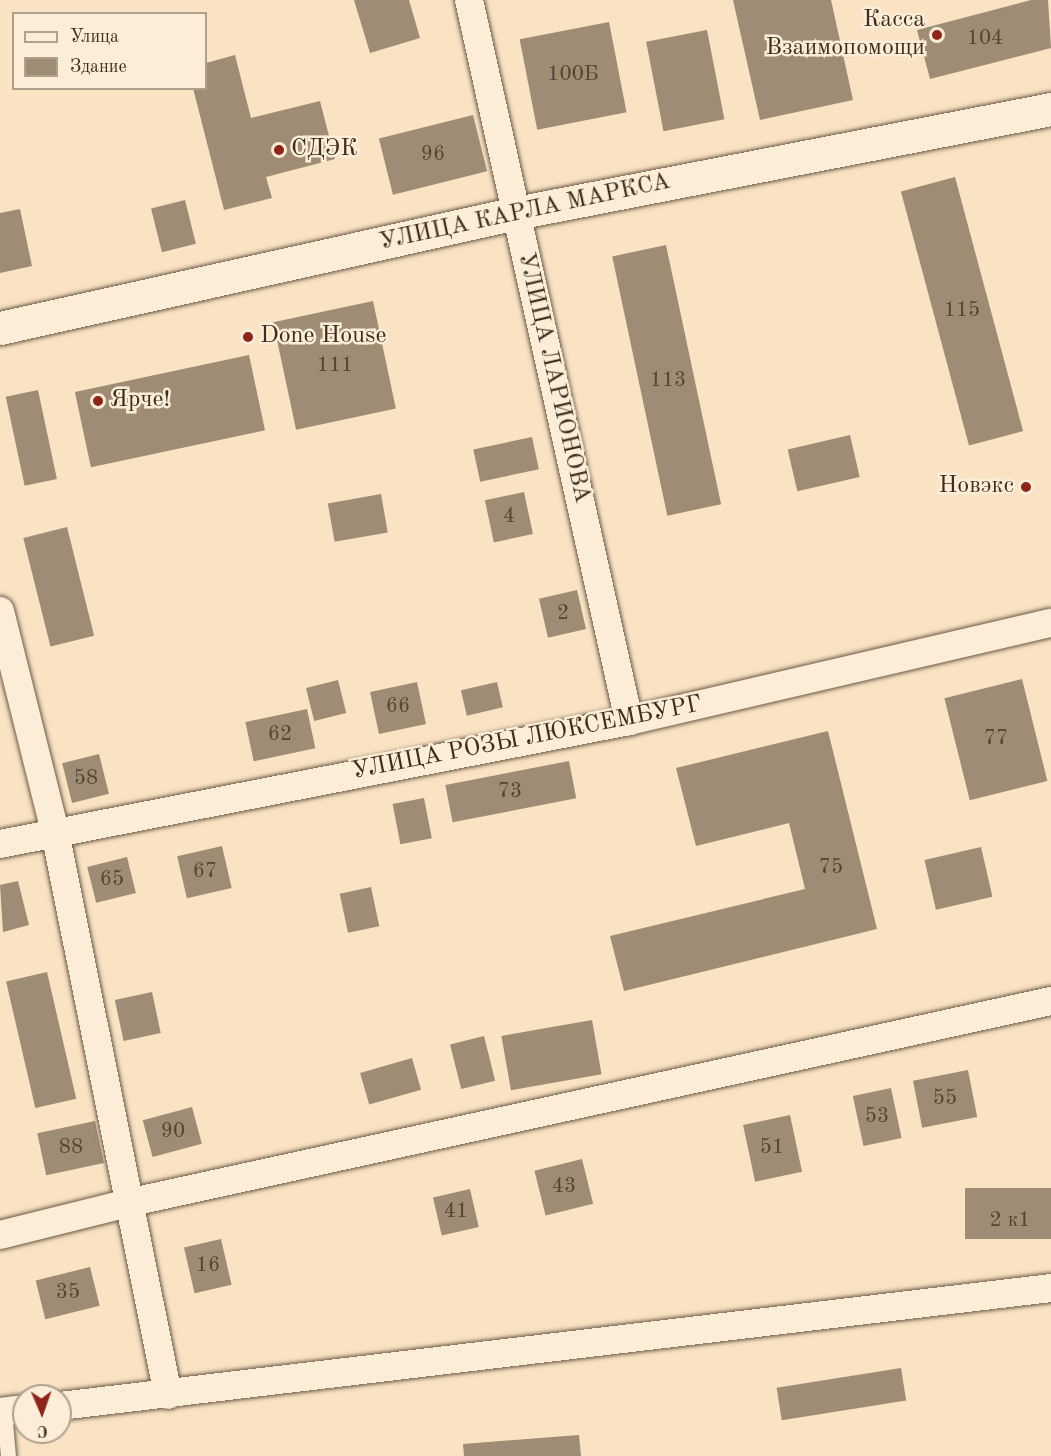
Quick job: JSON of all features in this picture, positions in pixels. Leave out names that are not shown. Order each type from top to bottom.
[{"type":"main road","name":"УЛИЦА КАРЛА МАРКСА","points":[[0,328],[516,213],[1051,109]]},
{"type":"street","name":"УЛИЦА ЛАРИОНОВА","points":[[469,0],[629,721]]},
{"type":"street","points":[[0,611],[55,832],[132,1202],[168,1395]]},
{"type":"street","name":"УЛИЦА РОЗЫ ЛЮКСЕМБУРГ","points":[[0,844],[629,721],[1051,624]]},
{"type":"street","points":[[0,1235],[132,1202],[1051,1001]]},
{"type":"street","points":[[72,1405],[1051,1288]]},
{"type":"lane","points":[[8,1456],[9,1411]]},
{"type":"building","points":[[354,0],[409,0],[420,38],[370,53]]},
{"type":"building","points":[[733,0],[831,0],[853,100],[760,120]]},
{"type":"building","points":[[1031,0],[1048,0],[1051,48],[930,79],[917,30]]},
{"type":"building","points":[[609,22],[627,112],[537,130],[520,39]]},
{"type":"building","points":[[707,30],[724,119],[664,131],[646,42]]},
{"type":"building","points":[[235,55],[251,118],[320,101],[335,159],[266,177],[272,198],[224,210],[194,90],[207,90],[207,63]]},
{"type":"building","points":[[473,115],[487,171],[393,195],[379,138]]},
{"type":"building","points":[[955,177],[1023,431],[969,446],[901,191]]},
{"type":"building","points":[[185,200],[196,244],[162,252],[151,208]]},
{"type":"building","points":[[20,209],[32,266],[0,273],[0,213]]},
{"type":"building","points":[[666,245],[721,504],[667,516],[612,256]]},
{"type":"building","points":[[373,301],[396,409],[296,430],[273,322]]},
{"type":"building","points":[[249,355],[265,430],[91,467],[75,392]]},
{"type":"building","points":[[38,390],[57,479],[25,486],[6,397]]},
{"type":"building","points":[[850,435],[860,477],[797,491],[788,449]]},
{"type":"building","points":[[532,437],[539,469],[480,482],[473,449]]},
{"type":"building","points":[[524,492],[533,534],[494,542],[485,500]]},
{"type":"building","points":[[381,494],[388,532],[335,542],[328,503]]},
{"type":"building","points":[[67,527],[94,636],[50,647],[23,538]]},
{"type":"building","points":[[577,590],[586,629],[548,638],[539,599]]},
{"type":"building","points":[[1022,679],[1047,781],[970,800],[944,698]]},
{"type":"building","points":[[338,680],[346,713],[314,721],[306,688]]},
{"type":"building","points":[[417,682],[426,724],[379,734],[370,692]]},
{"type":"building","points":[[497,682],[503,707],[467,716],[461,690]]},
{"type":"building","points":[[307,709],[315,748],[254,761],[245,722]]},
{"type":"building","points":[[828,731],[877,929],[624,991],[610,936],[805,889],[789,823],[696,846],[676,768]]},
{"type":"building","points":[[99,754],[109,794],[72,803],[62,763]]},
{"type":"building","points":[[569,761],[576,798],[453,822],[445,785]]},
{"type":"building","points":[[424,798],[432,838],[400,844],[393,804]]},
{"type":"building","points":[[222,846],[232,888],[187,898],[177,856]]},
{"type":"building","points":[[981,847],[992,897],[936,910],[924,860]]},
{"type":"building","points":[[127,857],[136,893],[96,903],[87,867]]},
{"type":"building","points":[[18,881],[29,925],[3,932],[0,885]]},
{"type":"building","points":[[371,887],[379,926],[348,933],[340,894]]},
{"type":"building","points":[[47,972],[76,1099],[35,1108],[6,981]]},
{"type":"building","points":[[152,992],[161,1033],[124,1041],[115,1000]]},
{"type":"building","points":[[592,1020],[602,1074],[511,1090],[501,1036]]},
{"type":"building","points":[[484,1036],[495,1081],[461,1089],[450,1044]]},
{"type":"building","points":[[412,1058],[421,1090],[369,1105],[360,1073]]},
{"type":"building","points":[[968,1070],[977,1117],[922,1128],[913,1081]]},
{"type":"building","points":[[891,1088],[902,1138],[863,1146],[853,1096]]},
{"type":"building","points":[[192,1107],[202,1144],[153,1157],[143,1120]]},
{"type":"building","points":[[790,1115],[802,1172],[755,1182],[743,1125]]},
{"type":"building","points":[[95,1121],[104,1163],[46,1175],[37,1133]]},
{"type":"building","points":[[582,1159],[593,1204],[546,1215],[534,1171]]},
{"type":"building","points":[[965,1188],[1051,1188],[1051,1239],[965,1239]]},
{"type":"building","points":[[470,1189],[479,1227],[442,1236],[433,1198]]},
{"type":"building","points":[[221,1239],[232,1285],[195,1293],[184,1248]]},
{"type":"building","points":[[90,1267],[100,1306],[45,1319],[36,1281]]},
{"type":"building","points":[[901,1368],[906,1401],[782,1420],[777,1388]]},
{"type":"building","points":[[579,1435],[581,1456],[464,1456],[463,1444]]},
{"type":"place","name":"Касса Взаимопомощи","points":[[937,35]]},
{"type":"place","name":"СДЭК","points":[[279,150]]},
{"type":"place","name":"Done House","points":[[248,337]]},
{"type":"place","name":"Ярче!","points":[[98,401]]},
{"type":"place","name":"Новэкс","points":[[1026,487]]}]
